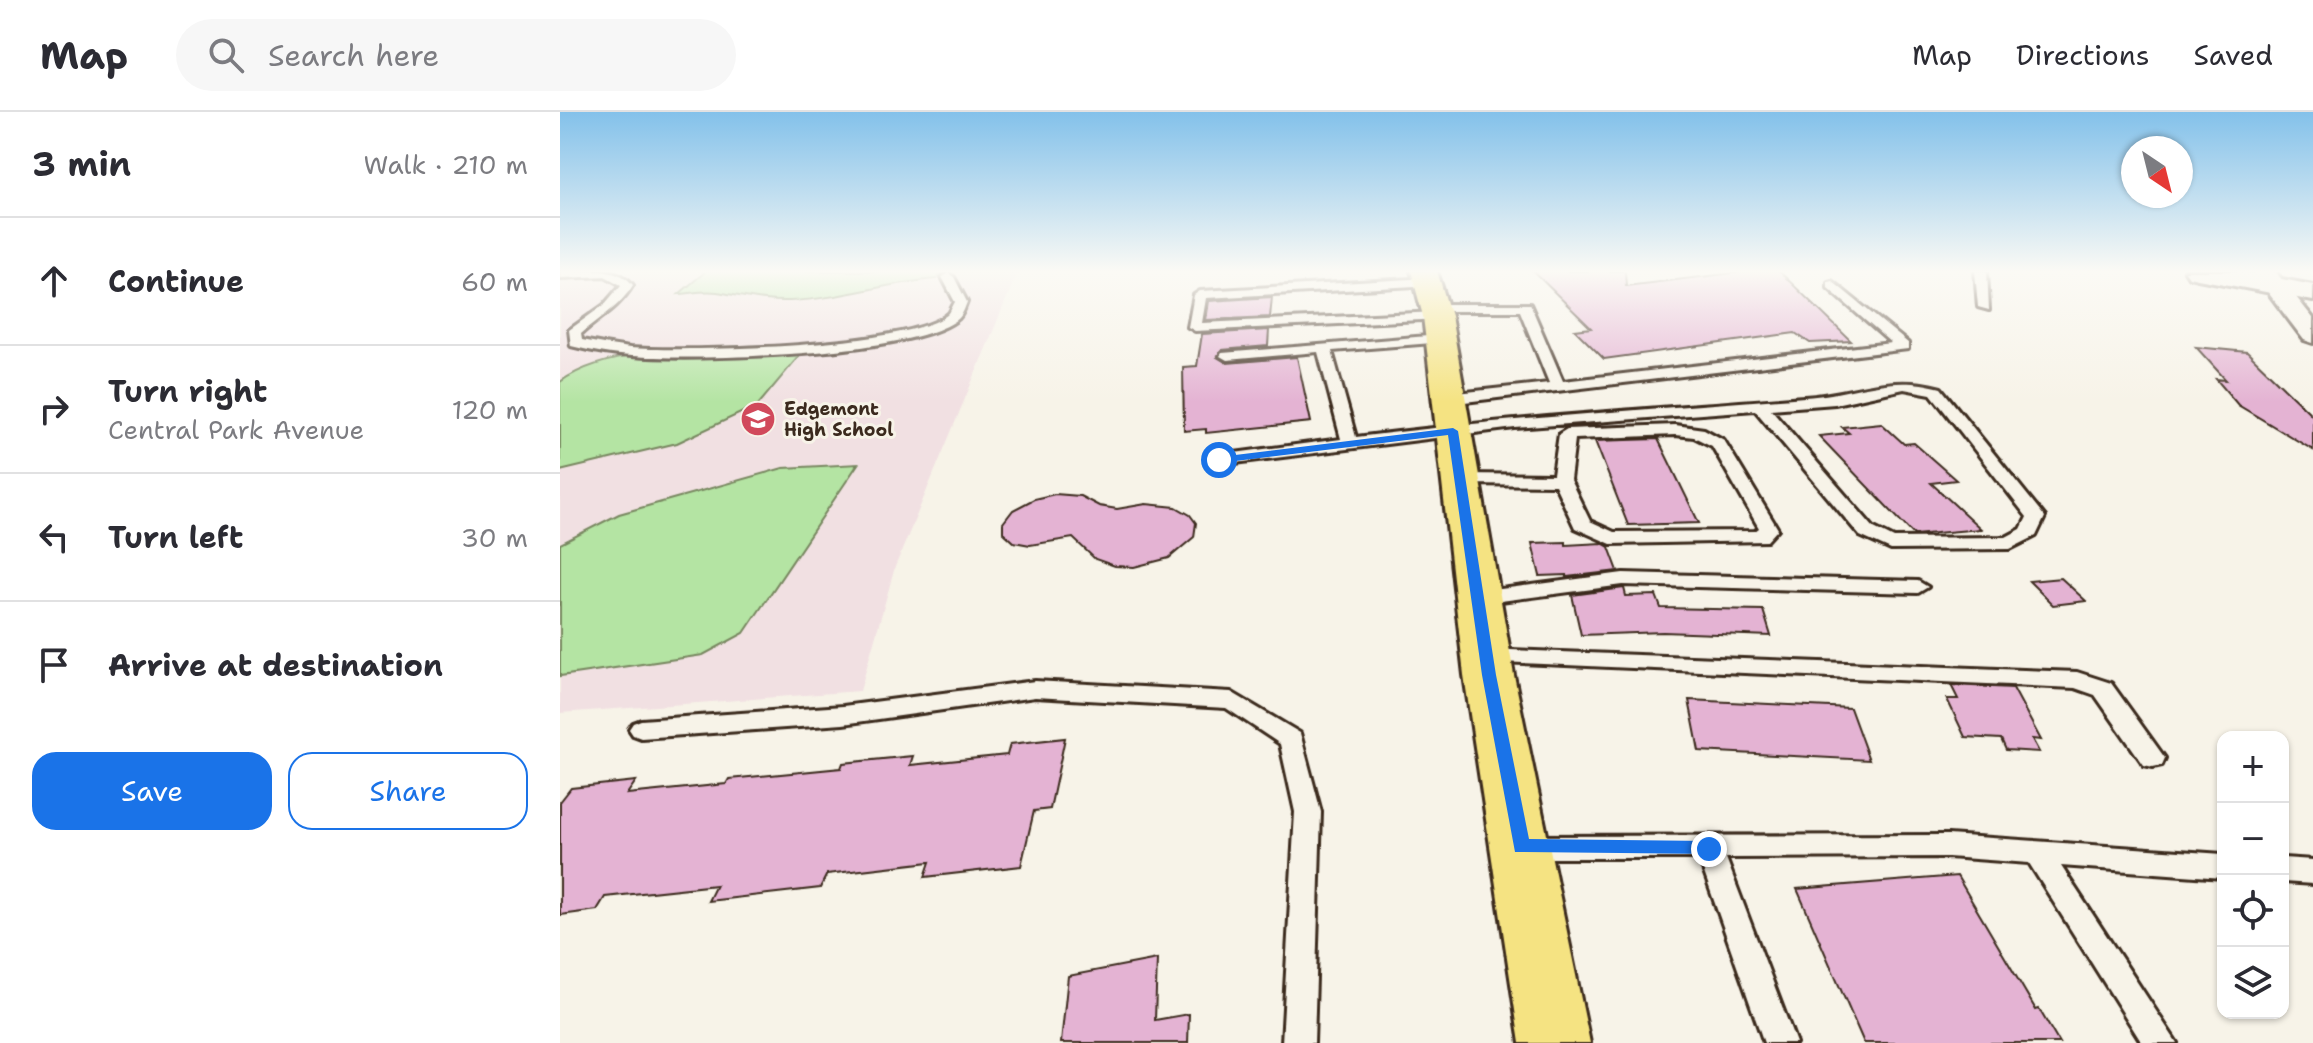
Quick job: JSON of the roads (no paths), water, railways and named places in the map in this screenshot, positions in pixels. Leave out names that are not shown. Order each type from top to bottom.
[{"type":"main road","points":[[1435,314],[1486,656],[1555,1043]]},
{"type":"street","points":[[2297,314],[2313,335]]},
{"type":"lane","points":[[599,314],[574,333],[576,343],[631,352],[689,353],[844,344],[901,337],[933,328],[956,314]]},
{"type":"lane","points":[[1197,314],[1195,327],[1289,322],[1306,314]]},
{"type":"lane","points":[[1227,356],[1324,347],[1405,314]]},
{"type":"lane","points":[[1528,314],[1558,386]]},
{"type":"lane","points":[[1219,460],[1350,444],[1558,386],[1903,346],[1866,314]]},
{"type":"lane","points":[[1324,347],[1350,444]]},
{"type":"lane","points":[[1450,415],[1517,423],[1841,400],[1869,388],[1915,383],[1936,391],[2036,517],[2029,532],[2010,543],[1891,544],[1867,532],[1760,406]]},
{"type":"lane","points":[[1698,432],[1718,443],[1769,529],[1760,537],[1611,538],[1582,524],[1561,480],[1567,434],[1698,432]]},
{"type":"lane","points":[[1460,479],[1561,480]]},
{"type":"lane","points":[[1478,598],[1623,579],[1918,587]]},
{"type":"lane","points":[[1486,656],[2077,680],[2103,689],[2153,758]]},
{"type":"lane","points":[[641,729],[843,715],[1035,689],[1231,700],[1291,739],[1308,812],[1298,1043]]},
{"type":"lane","points":[[1521,847],[1709,849],[1948,846],[2217,866]]},
{"type":"lane","points":[[1709,849],[1780,1043]]},
{"type":"lane","points":[[2037,853],[2161,1043]]},
{"type":"lane","points":[[2289,870],[2313,872]]},
{"type":"place","name":"Edgemont High School","points":[[758,419]]}]
